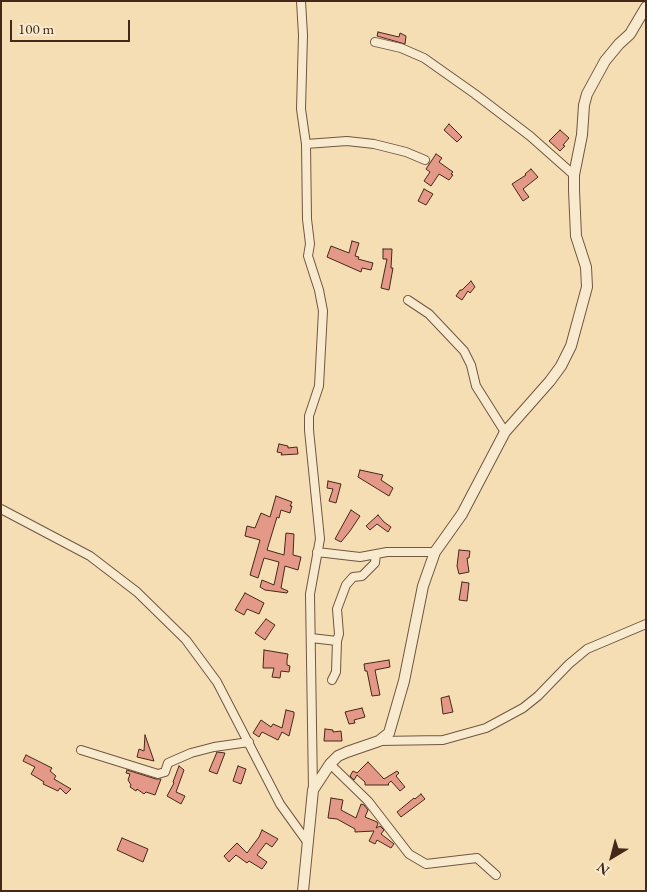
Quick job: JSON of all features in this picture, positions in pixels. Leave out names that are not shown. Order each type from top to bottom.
[{"type":"street","points":[[301,1],[303,35],[302,109],[306,144],[307,219],[310,244],[308,256],[319,290],[323,311],[319,386],[309,416],[320,539],[310,594],[313,790],[303,891]]},
{"type":"street","points":[[379,741],[388,734],[398,705],[422,586],[435,552],[462,514],[505,432],[561,366],[577,328],[588,279],[576,236],[574,175],[587,94],[605,61],[630,34],[646,7]]},
{"type":"street","points":[[375,42],[392,45],[424,58],[530,136],[574,175]]},
{"type":"street","points":[[306,144],[347,141],[374,144],[406,152],[424,160]]},
{"type":"street","points":[[408,300],[429,314],[464,351],[471,365],[476,386],[505,432]]},
{"type":"street","points":[[1,508],[90,556],[137,592],[186,640],[208,667],[280,804],[308,843]]},
{"type":"street","points":[[317,552],[360,557],[387,552],[435,552]]},
{"type":"street","points":[[332,680],[336,672],[339,634],[337,609],[346,585],[353,577],[362,576],[376,563],[376,554]]},
{"type":"street","points":[[313,790],[330,764],[347,752],[379,741],[443,740],[486,728],[523,708],[538,696],[568,664],[587,649],[646,624]]},
{"type":"street","points":[[311,638],[337,641]]},
{"type":"street","points":[[81,750],[158,774],[165,772],[168,763],[191,753],[214,747],[249,742]]},
{"type":"street","points":[[330,764],[368,801],[409,854],[426,864],[477,858],[496,875]]},
{"type":"building","points":[[378,32],[399,37],[400,33],[406,36],[405,44],[377,36]]},
{"type":"building","points":[[449,124],[462,137],[457,142],[444,130]]},
{"type":"building","points":[[560,130],[569,138],[560,151],[549,141]]},
{"type":"building","points":[[436,154],[442,158],[439,162],[453,172],[451,174],[453,175],[449,180],[439,174],[431,186],[424,181],[430,172],[426,169]]},
{"type":"building","points":[[531,169],[538,177],[523,189],[529,197],[523,201],[512,184],[526,175]]},
{"type":"building","points":[[424,189],[433,194],[426,205],[418,201]]},
{"type":"building","points":[[352,241],[359,243],[355,256],[359,257],[358,259],[373,263],[371,270],[362,268],[361,272],[327,257],[331,246],[349,253]]},
{"type":"building","points":[[383,249],[392,249],[391,268],[393,268],[389,290],[381,288],[387,259],[383,259]]},
{"type":"building","points":[[471,281],[475,287],[470,293],[468,291],[462,300],[456,296],[460,290]]},
{"type":"building","points":[[279,444],[288,446],[288,448],[297,447],[298,454],[281,455],[282,453],[277,452]]},
{"type":"building","points":[[360,470],[383,475],[381,480],[393,488],[389,496],[358,477]]},
{"type":"building","points":[[328,481],[341,484],[336,503],[329,501],[333,489],[327,488]]},
{"type":"building","points":[[276,496],[292,502],[290,506],[292,506],[290,513],[281,510],[279,518],[277,517],[267,550],[284,555],[286,533],[294,534],[293,555],[301,557],[298,570],[285,566],[281,588],[288,591],[287,593],[265,590],[260,587],[262,580],[274,585],[279,562],[264,558],[258,578],[250,575],[260,540],[245,536],[247,526],[255,528],[261,513],[270,517]]},
{"type":"building","points":[[351,510],[360,516],[341,542],[335,539]]},
{"type":"building","points":[[378,515],[391,527],[388,532],[377,524],[370,530],[366,526]]},
{"type":"building","points":[[459,550],[470,551],[469,558],[467,558],[469,572],[459,574],[457,566]]},
{"type":"building","points":[[462,582],[469,583],[467,601],[459,600]]},
{"type":"building","points":[[245,593],[264,603],[259,614],[247,609],[244,615],[235,610]]},
{"type":"building","points":[[266,619],[275,625],[265,640],[255,633]]},
{"type":"building","points":[[264,650],[288,654],[287,665],[290,666],[289,672],[281,671],[280,678],[272,677],[274,668],[263,668]]},
{"type":"building","points":[[389,660],[390,667],[375,670],[380,695],[372,696],[364,664]]},
{"type":"building","points":[[449,696],[453,712],[443,714],[441,698]]},
{"type":"building","points":[[362,708],[365,717],[354,720],[355,723],[349,724],[345,712]]},
{"type":"building","points":[[286,710],[294,712],[289,736],[282,732],[278,740],[262,732],[259,737],[253,733],[261,720],[271,727],[273,724],[282,728]]},
{"type":"building","points":[[325,729],[333,730],[333,732],[341,731],[342,741],[324,741]]},
{"type":"building","points":[[145,735],[154,761],[137,757],[139,749],[144,751]]},
{"type":"building","points":[[217,752],[225,753],[217,774],[209,771]]},
{"type":"building","points":[[26,755],[52,768],[50,771],[56,776],[54,779],[71,789],[66,794],[60,788],[58,791],[43,784],[44,782],[31,774],[35,767],[23,761]]},
{"type":"building","points":[[368,762],[384,779],[397,771],[399,773],[396,776],[405,787],[400,791],[391,781],[389,785],[365,785],[365,782],[357,775],[354,780],[350,776],[353,771],[357,773]]},
{"type":"building","points":[[179,766],[184,770],[176,792],[185,796],[181,804],[167,796],[174,783]]},
{"type":"building","points":[[238,766],[246,769],[241,784],[233,781]]},
{"type":"building","points":[[127,770],[161,779],[155,795],[146,792],[144,794],[130,787],[131,785],[128,780],[130,774],[126,773]]},
{"type":"building","points":[[421,794],[425,799],[401,817],[397,812]]},
{"type":"building","points":[[331,798],[343,800],[341,810],[356,818],[361,804],[364,805],[368,810],[365,817],[377,822],[376,828],[380,826],[384,830],[381,834],[394,844],[391,848],[377,840],[375,844],[369,841],[374,831],[355,832],[355,829],[337,819],[328,818]]},
{"type":"building","points":[[262,830],[278,839],[272,847],[266,843],[257,855],[267,862],[262,869],[249,861],[247,863],[236,855],[229,862],[224,856],[237,843],[247,853]]},
{"type":"building","points":[[122,838],[148,849],[143,862],[117,850]]}]
